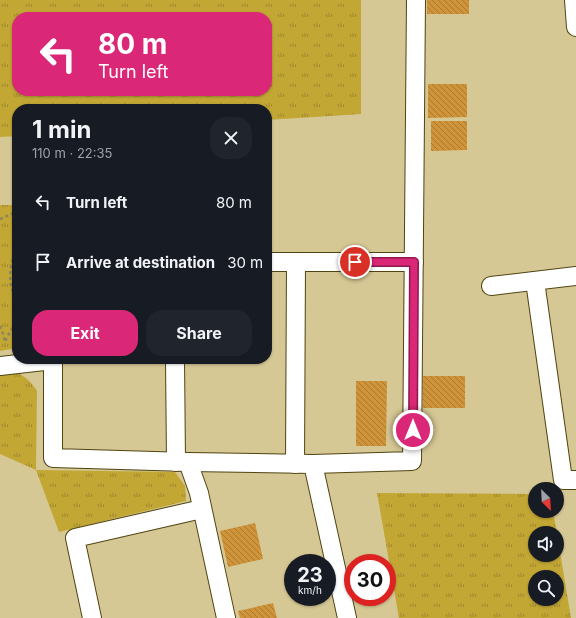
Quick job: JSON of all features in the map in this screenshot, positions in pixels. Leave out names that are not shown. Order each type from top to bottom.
[{"type":"street","points":[[52,364],[53,458],[304,464],[412,461],[416,0]]},
{"type":"street","points":[[574,0],[576,28]]},
{"type":"street","points":[[272,262],[414,262]]},
{"type":"street","points":[[296,262],[304,464],[347,618]]},
{"type":"street","points":[[491,286],[576,276]]},
{"type":"street","points":[[535,281],[563,480],[576,480]]},
{"type":"street","points":[[0,366],[15,364]]},
{"type":"street","points":[[175,364],[182,462],[199,493],[226,618]]},
{"type":"street","points":[[92,618],[75,538],[202,509]]},
{"type":"path","points":[[0,219],[12,214]]},
{"type":"path","points":[[12,261],[10,268],[10,279],[12,289]]},
{"type":"path","points":[[0,326],[5,342],[12,329]]},
{"type":"green space","points":[[0,0],[361,0],[361,114],[272,120],[272,104],[12,104],[12,136],[0,137]]},
{"type":"green space","points":[[0,205],[12,205],[12,349],[0,351]]},
{"type":"green space","points":[[18,373],[29,380],[37,391],[36,470],[0,454],[0,376]]},
{"type":"green space","points":[[36,470],[175,472],[185,486],[186,501],[59,532]]},
{"type":"green space","points":[[377,493],[528,494],[528,518],[554,518],[556,526],[528,526],[528,562],[562,562],[563,570],[528,570],[528,606],[564,606],[564,576],[571,618],[399,618],[396,601],[396,554],[388,554]]},
{"type":"building","points":[[427,0],[469,0],[469,14],[427,14]]},
{"type":"building","points":[[428,84],[467,84],[467,117],[428,118]]},
{"type":"building","points":[[431,121],[467,121],[467,150],[431,151]]},
{"type":"building","points":[[423,376],[465,376],[465,408],[423,408]]},
{"type":"building","points":[[356,381],[387,381],[386,446],[356,446]]},
{"type":"building","points":[[255,523],[263,559],[228,567],[220,531]]},
{"type":"building","points":[[273,603],[277,618],[240,618],[238,611]]},
{"type":"route","points":[[355,262],[414,262],[413,430]]}]
